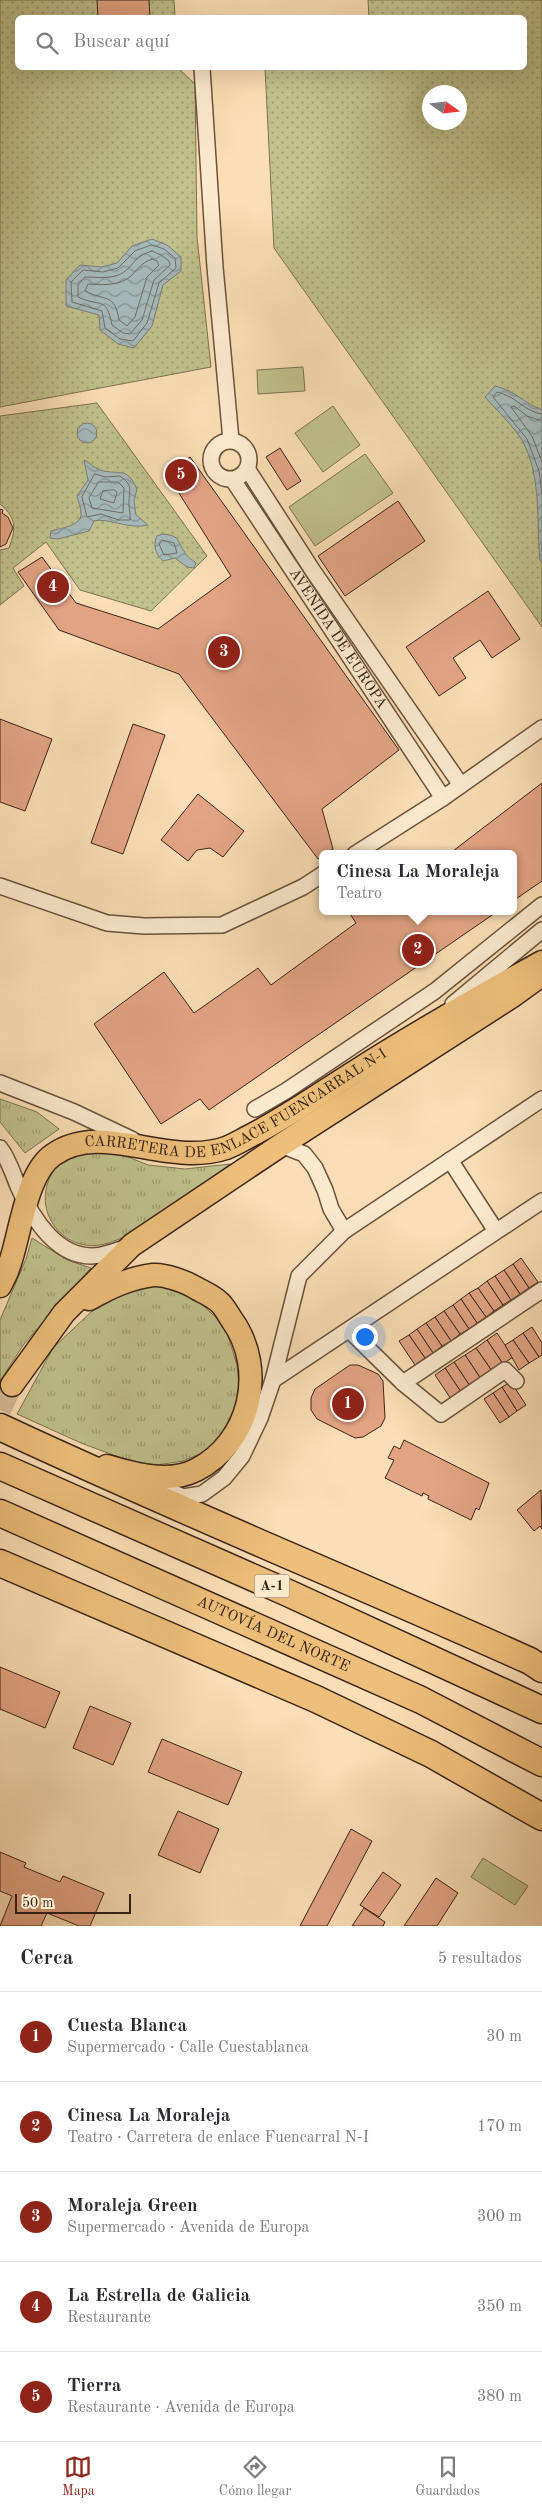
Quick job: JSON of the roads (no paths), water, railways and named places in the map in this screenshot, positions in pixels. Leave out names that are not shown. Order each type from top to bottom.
[{"type":"highway","points":[[0,1427],[538,1665]]},
{"type":"highway","name":"A-1","points":[[0,1466],[288,1592],[542,1710]]},
{"type":"highway","name":"AUTOVÍA DEL NORTE","points":[[0,1513],[421,1700],[542,1763]]},
{"type":"highway","points":[[0,1563],[316,1699],[431,1754],[542,1817]]},
{"type":"highway","points":[[520,1750],[542,1769]]},
{"type":"main road","name":"CARRETERA DE ENLACE FUENCARRAL N-I","points":[[0,1286],[9,1266],[26,1203],[36,1177],[51,1156],[75,1142],[104,1141],[157,1151],[188,1154],[226,1148],[267,1127],[422,1029],[542,962]]},
{"type":"main road","name":"CARRETERA DE ENLACE FUENCARRAL N-I","points":[[12,1385],[64,1313],[132,1246],[281,1145],[511,997],[542,974]]},
{"type":"main road","name":"CARRETERA DE ENLACE FUENCARRAL N-I","points":[[36,1444],[135,1474],[167,1477],[195,1471],[222,1452],[239,1429],[250,1398],[251,1363],[241,1332],[219,1302],[188,1284],[155,1275],[116,1284],[64,1313]]},
{"type":"street","points":[[202,70],[215,267],[232,440]]},
{"type":"street","points":[[232,440],[241,443],[248,450],[250,460],[248,470],[233,480],[220,478],[212,468],[211,455],[218,443],[232,440]]},
{"type":"street","name":"AVENIDA DE EUROPA","points":[[248,470],[314,571],[461,785]]},
{"type":"street","name":"AVENIDA DE EUROPA","points":[[233,480],[297,580],[443,798]]},
{"type":"street","points":[[361,850],[443,798],[542,728]]},
{"type":"street","points":[[0,886],[106,923],[144,926],[222,925],[303,887],[319,877]]},
{"type":"street","points":[[255,1109],[286,1091],[435,991],[542,905]]},
{"type":"street","points":[[422,1029],[542,930]]},
{"type":"street","points":[[511,997],[542,981]]},
{"type":"street","points":[[0,1083],[74,1112],[157,1151]]},
{"type":"street","points":[[135,1474],[183,1496],[202,1494],[224,1478],[242,1456],[260,1418],[273,1380],[299,1276],[344,1231],[542,1100]]},
{"type":"street","points":[[281,1145],[304,1154],[315,1168],[331,1209],[344,1231]]},
{"type":"street","points":[[0,1148],[26,1203],[37,1222],[52,1239],[66,1248],[82,1254],[99,1255],[132,1246]]},
{"type":"street","points":[[450,1160],[496,1231]]},
{"type":"street","points":[[273,1380],[542,1201]]},
{"type":"street","points":[[403,1383],[542,1290]]},
{"type":"street","points":[[349,1330],[403,1383],[441,1414],[505,1370],[516,1381]]},
{"type":"water","points":[[152,239],[167,245],[181,257],[181,271],[163,285],[152,326],[134,348],[118,344],[100,330],[99,315],[66,306],[66,280],[80,265],[102,267],[117,263],[132,246]]},
{"type":"water","points":[[495,386],[509,391],[542,410],[542,563],[540,560],[536,485],[533,470],[523,442],[510,424],[485,397]]},
{"type":"water","points":[[83,423],[91,423],[97,429],[97,437],[91,443],[83,443],[77,437],[77,429]]},
{"type":"water","points":[[84,460],[98,469],[122,473],[129,477],[137,489],[134,501],[136,515],[148,525],[134,526],[99,520],[94,521],[89,531],[58,539],[50,538],[51,531],[75,524],[80,517],[81,511],[77,496],[88,480]]},
{"type":"water","points":[[163,534],[177,539],[186,554],[196,563],[194,568],[187,567],[175,558],[163,561],[160,558],[155,542],[157,536]]},
{"type":"tunnel","points":[[0,1410],[12,1385]]},
{"type":"place","name":"Tierra","points":[[181,475]]},
{"type":"place","name":"La Estrella de Galicia","points":[[53,587]]},
{"type":"place","name":"Moraleja Green","points":[[224,652]]},
{"type":"place","name":"Cinesa La Moraleja","points":[[418,950]]},
{"type":"place","name":"Cuesta Blanca","points":[[348,1404]]}]
